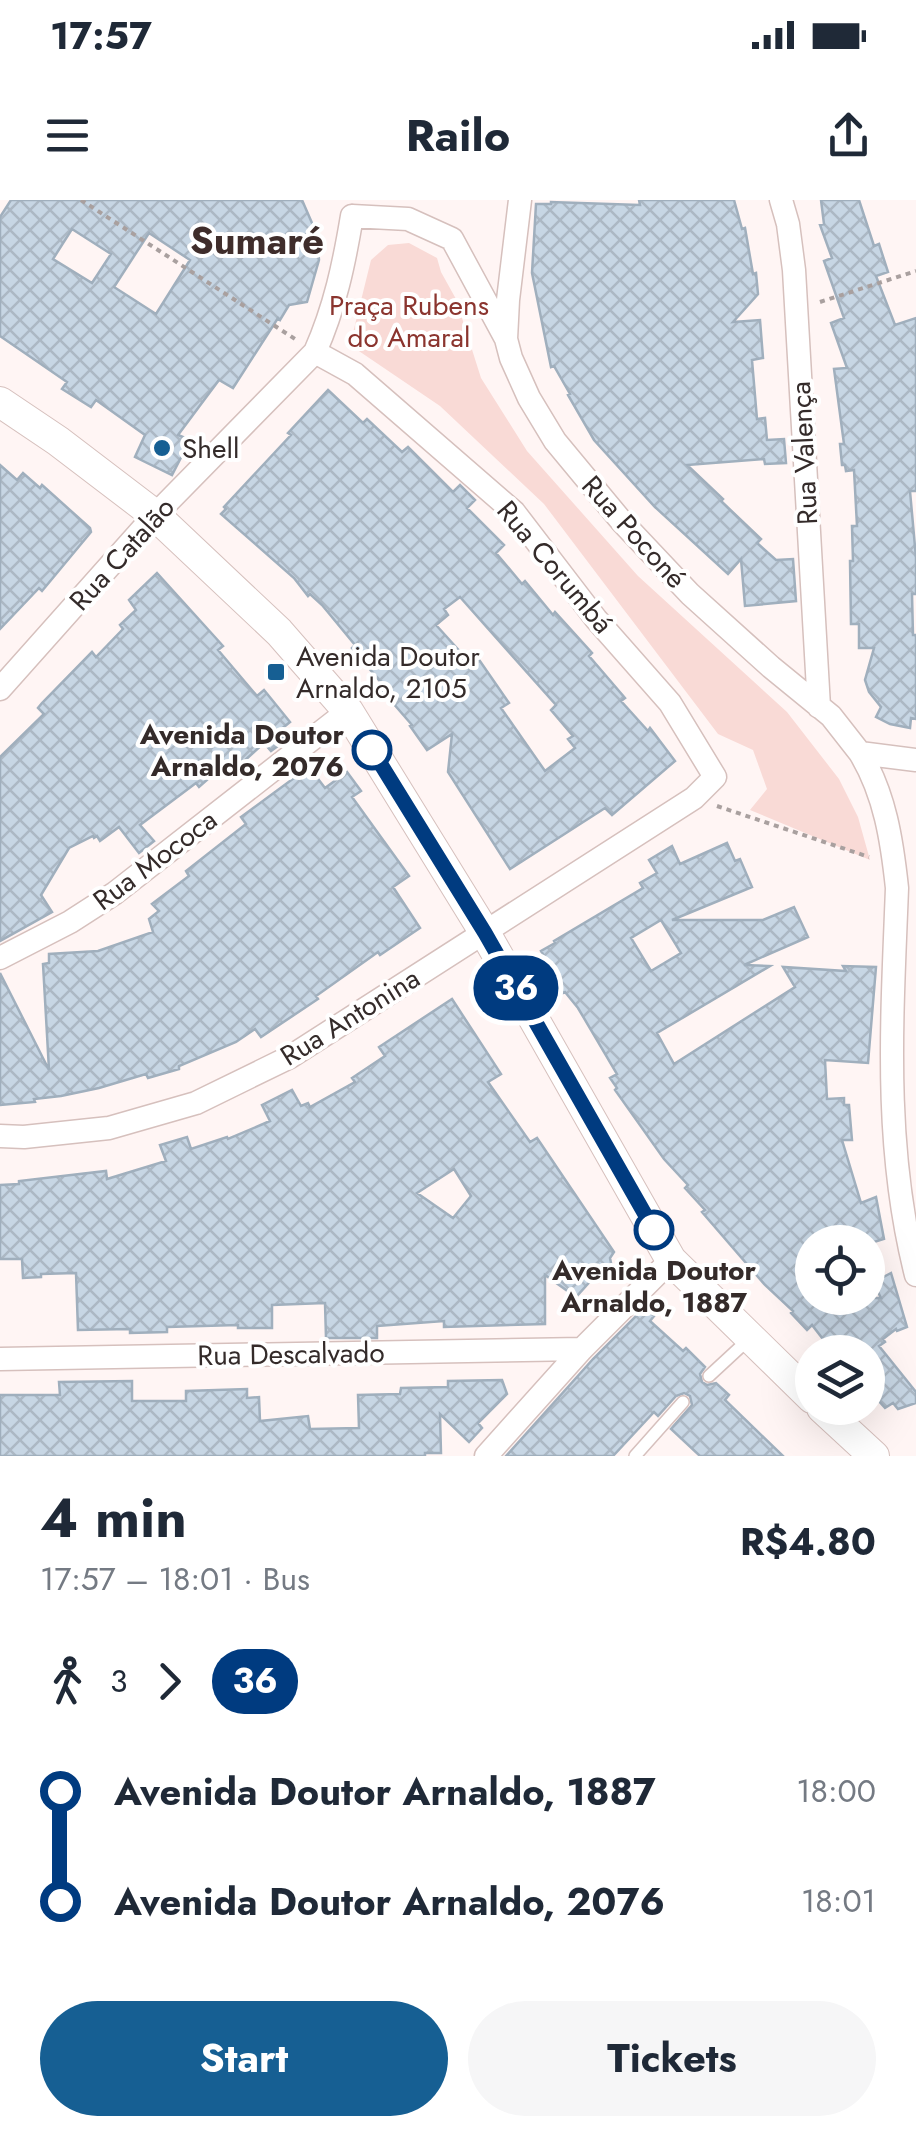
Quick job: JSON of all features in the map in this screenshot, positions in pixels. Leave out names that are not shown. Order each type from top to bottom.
[{"type":"main road","points":[[0,402],[155,515],[279,632],[348,711],[485,933],[671,1260],[795,1382]]},
{"type":"main road","points":[[840,1425],[874,1456]]},
{"type":"street","name":"Rua Poconé","points":[[520,200],[506,339],[529,398],[555,441],[690,594],[831,716],[874,776],[896,888],[892,1131],[900,1198],[916,1274]]},
{"type":"street","name":"Rua Valença","points":[[781,200],[790,239],[796,309],[819,707]]},
{"type":"street","name":"Rua Catalão","points":[[0,688],[155,515],[315,352],[340,286],[347,208]]},
{"type":"street","points":[[347,208],[408,219],[452,238],[506,339]]},
{"type":"street","name":"Rua Corumbá","points":[[315,352],[355,374],[514,512],[596,619],[670,703],[715,778]]},
{"type":"street","name":"Rua Mococa","points":[[0,958],[115,894],[348,711]]},
{"type":"street","points":[[860,753],[916,760]]},
{"type":"street","name":"Rua Antonina","points":[[0,1136],[109,1128],[196,1103],[290,1058],[694,798],[715,778]]},
{"type":"street","points":[[486,1456],[582,1349],[671,1260]]},
{"type":"street","name":"Rua Descalvado","points":[[0,1359],[582,1349]]},
{"type":"lane","points":[[708,1376],[750,1338]]},
{"type":"lane","points":[[635,1456],[684,1402]]},
{"type":"path","points":[[81,200],[315,352]]},
{"type":"path","points":[[796,309],[916,271]]},
{"type":"path","points":[[694,798],[894,866]]},
{"type":"green space","name":"Praça Rubens do Amaral","points":[[409,243],[437,258],[456,299],[481,378],[527,451],[638,576],[787,712],[839,779],[858,817],[870,860],[750,810],[767,789],[753,750],[718,734],[544,504],[440,406],[350,345],[371,260],[388,245]]},
{"type":"building","points":[[11,200],[302,200],[315,230],[308,242],[318,248],[319,260],[307,302],[289,305],[233,388],[219,380],[178,435],[190,440],[172,475],[135,457],[145,435],[96,400],[91,407],[62,389],[67,382],[0,336],[0,217]],"holes":[[[72,229],[111,254],[92,283],[53,259]],[[149,233],[190,260],[156,314],[114,287]]]},
{"type":"building","points":[[639,200],[734,200],[742,229],[745,228],[758,294],[733,322],[760,320],[763,358],[752,360],[757,419],[765,418],[767,440],[784,439],[786,463],[765,464],[764,459],[687,465],[761,539],[757,543],[776,560],[793,559],[796,601],[745,606],[741,559],[728,574],[655,507],[594,440],[554,366],[551,367],[532,273],[536,204],[640,205]]},
{"type":"building","points":[[821,200],[859,200],[874,246],[879,244],[888,272],[876,276],[895,325],[916,318],[916,491],[910,491],[916,558],[916,594],[912,594],[916,719],[911,718],[910,728],[876,717],[881,707],[865,680],[874,648],[859,648],[859,624],[851,624],[852,526],[857,526],[854,470],[846,471],[842,465],[840,444],[844,444],[834,369],[847,368],[831,323],[844,318],[824,261],[832,258],[820,225],[824,224]]},
{"type":"building","points":[[328,390],[402,452],[408,447],[453,492],[460,485],[475,500],[467,508],[504,545],[496,553],[592,653],[589,656],[625,698],[621,701],[648,731],[650,728],[675,761],[612,815],[605,808],[510,869],[448,772],[452,734],[427,750],[412,725],[380,688],[383,685],[352,648],[355,645],[322,605],[221,514],[291,435],[288,433]],"holes":[[[460,597],[556,705],[551,710],[573,736],[568,739],[575,748],[545,771],[501,708],[509,703],[473,651],[465,657],[436,625],[448,615],[444,609]]]},
{"type":"building","points":[[0,465],[17,480],[23,473],[40,488],[42,485],[91,532],[42,591],[39,588],[0,629]]},
{"type":"building","points":[[157,573],[223,646],[218,650],[257,696],[264,690],[290,722],[279,731],[286,740],[271,751],[264,743],[243,762],[239,758],[199,787],[196,783],[140,825],[154,841],[139,853],[119,827],[100,841],[93,836],[69,848],[41,895],[52,912],[0,941],[0,757],[44,714],[38,708],[42,703],[92,652],[96,657],[123,629],[120,625],[136,610],[129,600]]},
{"type":"building","points":[[309,767],[325,788],[347,772],[361,791],[352,797],[409,876],[393,887],[420,928],[380,955],[378,952],[261,1037],[255,1029],[179,1069],[148,1078],[146,1074],[99,1088],[34,1099],[35,1102],[0,1105],[0,973],[49,1070],[43,964],[49,963],[49,954],[98,951],[153,932],[149,919],[159,911],[152,904],[189,876],[186,871],[246,824],[241,817]]},
{"type":"building","points":[[727,843],[735,861],[740,859],[752,887],[672,920],[763,920],[794,907],[808,937],[744,965],[770,966],[657,1033],[674,1064],[795,987],[783,967],[846,971],[843,966],[876,967],[868,1063],[825,1060],[827,1099],[844,1098],[844,1105],[849,1105],[852,1140],[842,1140],[861,1203],[876,1197],[881,1225],[795,1225],[795,1315],[885,1315],[885,1276],[891,1273],[907,1327],[885,1337],[820,1335],[812,1325],[807,1330],[765,1285],[702,1212],[705,1210],[685,1188],[688,1185],[664,1159],[615,1090],[610,1078],[617,1074],[545,962],[541,951],[554,941],[643,888],[640,883],[657,873],[649,860],[672,846],[680,864]],"holes":[[[661,920],[681,953],[651,971],[631,938]]]},
{"type":"building","points":[[452,999],[501,1074],[488,1082],[530,1142],[537,1138],[614,1252],[610,1258],[612,1268],[595,1276],[576,1297],[545,1275],[545,1324],[444,1327],[444,1321],[377,1326],[377,1338],[326,1338],[325,1303],[272,1305],[272,1328],[167,1327],[167,1332],[130,1333],[130,1329],[78,1330],[76,1273],[23,1278],[22,1259],[0,1259],[0,1185],[106,1171],[107,1179],[166,1161],[160,1145],[187,1137],[191,1149],[228,1139],[270,1121],[262,1105],[292,1090],[301,1106],[308,1103],[310,1107],[355,1082],[352,1078],[385,1056],[379,1047]],"holes":[[[454,1169],[471,1196],[453,1218],[417,1193]]]},
{"type":"building","points":[[645,1307],[654,1316],[650,1321],[705,1367],[700,1374],[702,1382],[716,1383],[729,1395],[725,1400],[783,1456],[700,1456],[671,1429],[692,1405],[690,1396],[684,1393],[676,1396],[658,1416],[654,1412],[613,1456],[506,1456],[593,1359]]},
{"type":"building","points":[[885,1353],[916,1392],[916,1403],[898,1409],[893,1403],[885,1408]]},
{"type":"building","points":[[502,1380],[507,1394],[478,1423],[482,1428],[469,1442],[440,1414],[441,1453],[425,1456],[0,1456],[0,1395],[60,1395],[59,1382],[132,1381],[132,1401],[186,1401],[186,1391],[247,1389],[247,1398],[259,1397],[260,1421],[308,1416],[310,1429],[359,1428],[358,1395],[400,1394],[401,1388],[448,1387],[448,1381]]},
{"type":"bus line","name":"36","points":[[372,750],[485,933],[654,1230]]},
{"type":"place","name":"Shell","points":[[162,448]]},
{"type":"place","name":"Avenida Doutor Arnaldo, 2105","points":[[276,672]]},
{"type":"place","name":"Avenida Doutor Arnaldo, 2076","points":[[372,750]]},
{"type":"place","name":"Avenida Doutor Arnaldo, 1887","points":[[654,1230]]},
{"type":"district","name":"Sumaré","points":[[257,240]]}]
